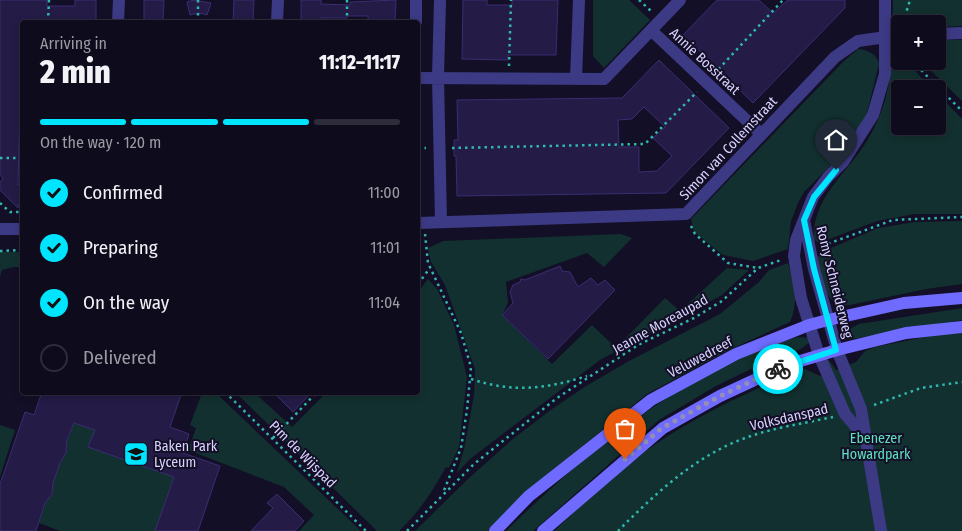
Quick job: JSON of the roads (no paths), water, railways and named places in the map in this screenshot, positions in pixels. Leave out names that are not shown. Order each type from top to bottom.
[{"type":"main road","name":"Veluwedreef","points":[[495,531],[529,496],[650,400],[736,354],[809,325],[828,320],[904,304],[962,298]]},
{"type":"main road","points":[[543,531],[662,428],[720,396],[787,365],[836,350],[906,333],[962,327]]},
{"type":"street","points":[[118,20],[119,0]]},
{"type":"street","points":[[277,20],[278,0]]},
{"type":"street","points":[[416,0],[416,20]]},
{"type":"street","points":[[440,0],[438,77],[440,222]]},
{"type":"street","points":[[576,79],[579,0]]},
{"type":"street","name":"Annie Bosstraat","points":[[420,78],[604,79],[680,0]]},
{"type":"street","name":"Romy Schneiderweg","points":[[865,438],[845,414],[819,355],[801,298],[794,256],[796,240],[814,197],[828,177],[843,162],[873,115],[886,74],[885,0]]},
{"type":"street","name":"Annie Bosstraat","points":[[652,31],[761,134]]},
{"type":"street","points":[[946,34],[962,33]]},
{"type":"street","name":"Simon van Collemstraat","points":[[422,223],[686,214],[835,58],[858,41],[891,36]]},
{"type":"street","name":"Romy Schneiderweg","points":[[804,220],[836,350],[861,409],[881,531]]},
{"type":"street","points":[[0,229],[20,229]]},
{"type":"place","name":"Baken Park Lyceum","points":[[136,454]]},
{"type":"park label","name":"Ebenezer Howardpark","points":[[876,446]]}]
